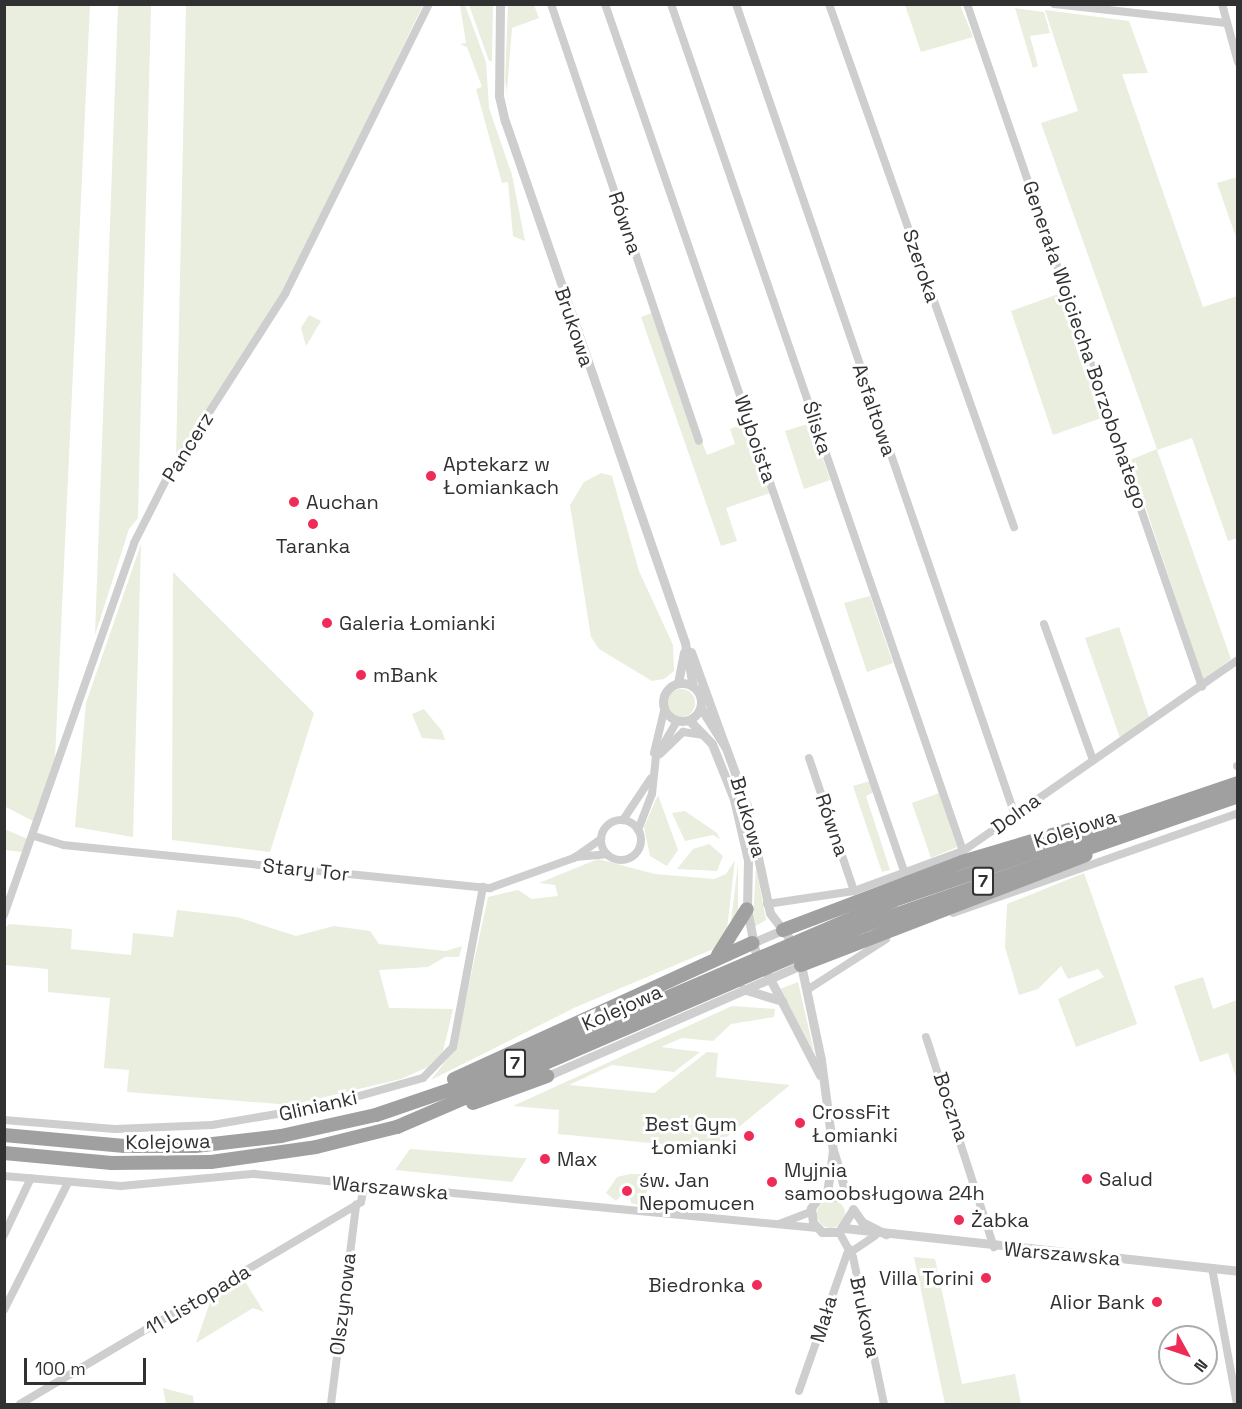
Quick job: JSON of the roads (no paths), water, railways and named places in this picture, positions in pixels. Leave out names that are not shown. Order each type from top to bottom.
[{"type":"highway","name":"Kolejowa","points":[[4,1136],[160,1147],[296,1134],[390,1111],[461,1086],[830,933],[1121,821],[1238,783]]},
{"type":"highway","name":"Kolejowa","points":[[830,933],[1238,796]]},
{"type":"highway","points":[[783,930],[1040,837],[1121,821]]},
{"type":"highway","points":[[801,965],[1055,868],[1136,830]]},
{"type":"highway","points":[[713,960],[738,931],[747,909]]},
{"type":"highway","points":[[296,1134],[454,1079],[752,943]]},
{"type":"highway","name":"Kolejowa","points":[[4,1153],[112,1163],[228,1160],[348,1140],[445,1110],[728,976]]},
{"type":"highway","points":[[445,1110],[547,1076]]},
{"type":"street","name":"Pancerz","points":[[4,915],[34,836],[134,543],[167,478],[285,294],[429,4]]},
{"type":"street","name":"Brukowa","points":[[500,4],[499,96],[505,121],[685,643],[693,686]]},
{"type":"street","name":"Równa","points":[[551,4],[699,441]]},
{"type":"street","name":"Wyboista","points":[[605,4],[904,874]]},
{"type":"street","name":"Śliska","points":[[671,4],[963,851]]},
{"type":"street","name":"Asfaltowa","points":[[736,4],[1015,815]]},
{"type":"street","name":"Szeroka","points":[[829,4],[1014,527]]},
{"type":"street","name":"Generała Wojciecha Borzobohatego","points":[[967,4],[1202,687]]},
{"type":"street","points":[[1054,4],[1226,23]]},
{"type":"street","points":[[1222,4],[1238,62]]},
{"type":"street","points":[[1044,624],[1093,760]]},
{"type":"street","name":"Brukowa","points":[[678,683],[685,643]]},
{"type":"street","points":[[685,643],[726,748]]},
{"type":"street","name":"Dolna","points":[[766,904],[854,891],[963,851],[1238,660]]},
{"type":"street","points":[[653,774],[622,820],[608,824],[601,839],[607,854],[617,860],[632,856],[640,846],[638,830],[653,774],[664,711],[664,695],[678,683],[693,686],[700,708],[689,720],[677,721],[664,711]]},
{"type":"street","name":"Brukowa","points":[[700,708],[726,748],[759,842],[766,904],[783,930],[801,965]]},
{"type":"street","name":"Brukowa","points":[[689,720],[705,735],[720,760],[746,850],[747,909],[752,943],[769,978]]},
{"type":"street","points":[[655,760],[677,721]]},
{"type":"street","points":[[655,760],[683,732],[705,735]]},
{"type":"street","name":"Równa","points":[[809,758],[854,891]]},
{"type":"street","name":"Kolejowa","points":[[807,990],[894,935],[1238,813]]},
{"type":"street","points":[[622,820],[638,830]]},
{"type":"street","name":"Stary Tor","points":[[34,836],[63,845],[483,887],[512,883],[574,858],[601,839]]},
{"type":"street","name":"Stary Tor","points":[[574,858],[607,854]]},
{"type":"street","name":"Glinianki","points":[[4,1120],[115,1129],[212,1125],[324,1106],[423,1078],[453,1047],[483,887]]},
{"type":"street","points":[[752,943],[783,930]]},
{"type":"street","points":[[547,1076],[801,965],[833,1151],[853,1210],[842,1230],[817,1228],[810,1212],[827,1193],[833,1151]]},
{"type":"street","points":[[769,978],[820,1077]]},
{"type":"street","points":[[743,989],[782,1001]]},
{"type":"street","name":"Boczna","points":[[926,1037],[994,1247]]},
{"type":"street","name":"Warszawska","points":[[4,1176],[68,1183],[139,1185],[243,1174],[817,1228]]},
{"type":"street","points":[[4,1235],[31,1178]]},
{"type":"street","points":[[4,1310],[68,1183]]},
{"type":"street","points":[[356,1205],[364,1186]]},
{"type":"street","points":[[827,1193],[847,1197]]},
{"type":"street","name":"11 Listopada","points":[[20,1404],[356,1205]]},
{"type":"street","name":"Olszynowa","points":[[331,1404],[356,1205]]},
{"type":"street","name":"Warszawska","points":[[853,1210],[862,1222],[887,1234]]},
{"type":"street","name":"Warszawska","points":[[775,1225],[801,1220],[810,1212]]},
{"type":"street","name":"Brukowa","points":[[842,1230],[850,1250],[884,1404]]},
{"type":"street","name":"Warszawska","points":[[842,1230],[874,1236],[887,1234],[1238,1271]]},
{"type":"street","name":"Warszawska","points":[[850,1250],[874,1236]]},
{"type":"street","name":"Mała","points":[[799,1391],[850,1250]]},
{"type":"street","points":[[1212,1268],[1237,1404]]},
{"type":"waterway","points":[[63,1404],[92,1404]]},
{"type":"place","name":"Aptekarz w Łomiankach","points":[[431,476]]},
{"type":"place","name":"Auchan","points":[[294,502]]},
{"type":"place","name":"Taranka","points":[[313,524]]},
{"type":"place","name":"Galeria Łomianki","points":[[327,623]]},
{"type":"place","name":"mBank","points":[[361,675]]},
{"type":"place","name":"CrossFit Łomianki","points":[[800,1123]]},
{"type":"place","name":"Best Gym Łomianki","points":[[749,1136]]},
{"type":"place","name":"Max","points":[[545,1159]]},
{"type":"place","name":"Salud","points":[[1087,1179]]},
{"type":"place","name":"Myjnia samoobsługowa 24h","points":[[772,1182]]},
{"type":"place","name":"św. Jan Nepomucen","points":[[627,1191]]},
{"type":"place","name":"Żabka","points":[[959,1220]]},
{"type":"place","name":"Villa Torini","points":[[986,1278]]},
{"type":"place","name":"Biedronka","points":[[757,1285]]},
{"type":"place","name":"Alior Bank","points":[[1157,1302]]}]
